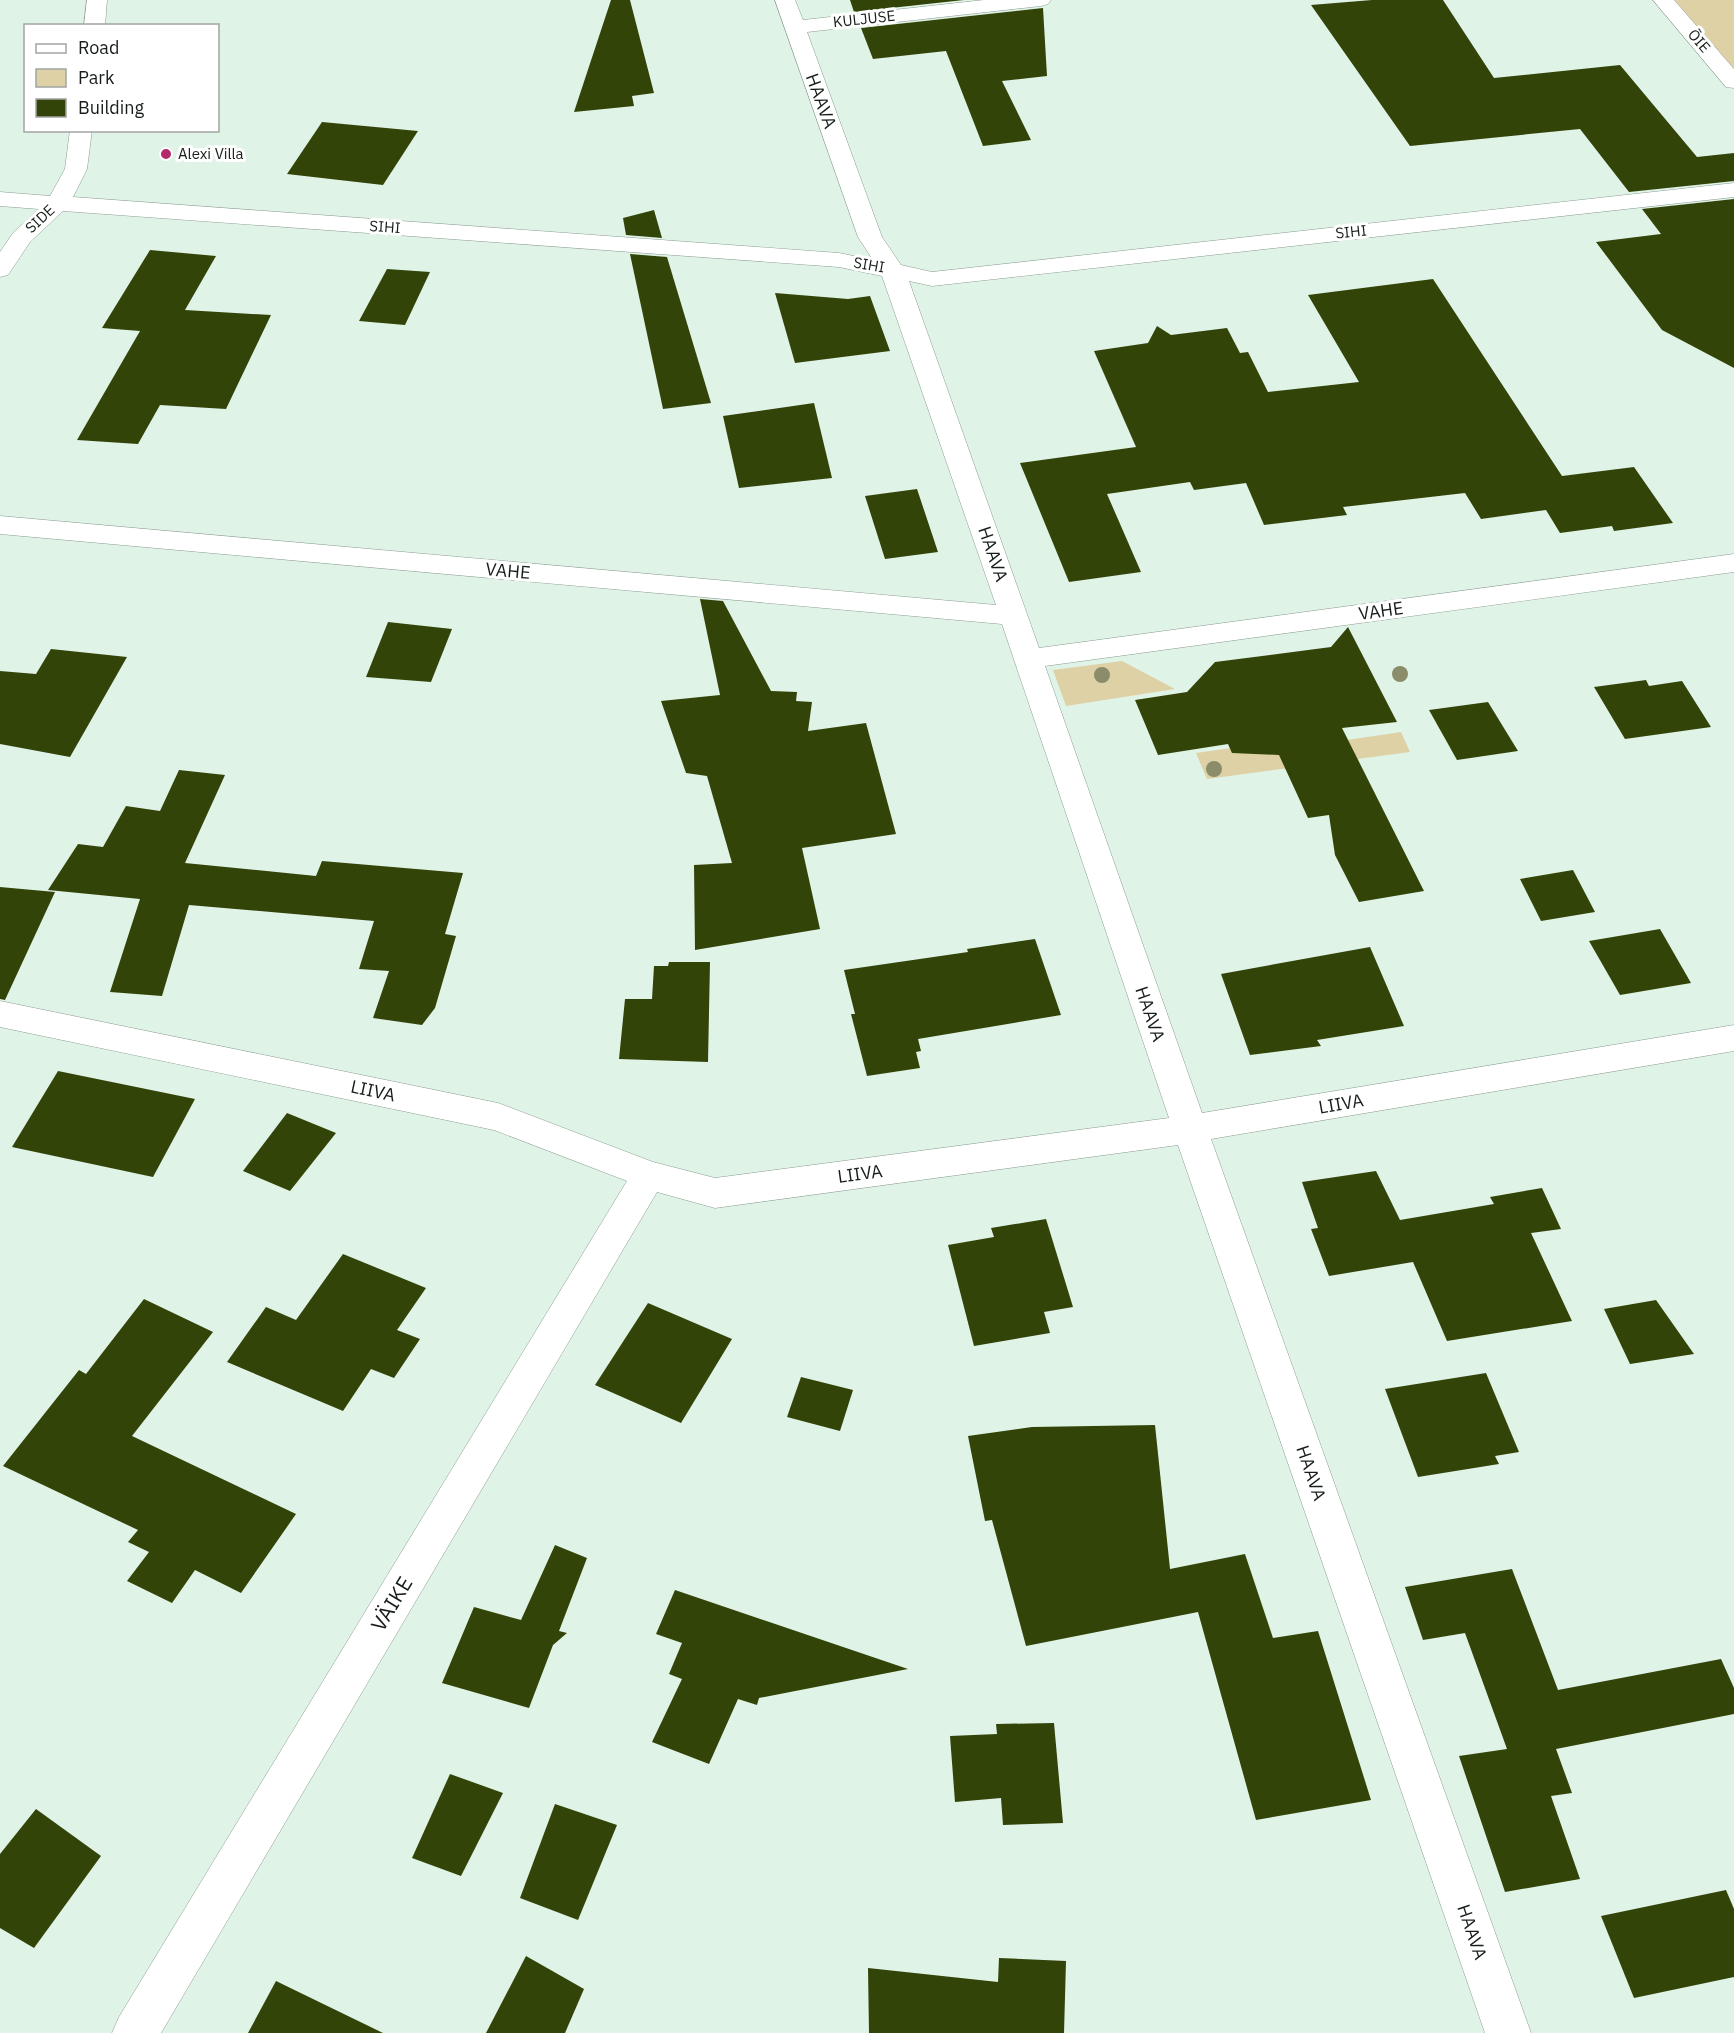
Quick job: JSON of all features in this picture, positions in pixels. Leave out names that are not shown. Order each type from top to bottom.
[{"type":"street","points":[[94,24],[97,0]]},
{"type":"street","name":"KULJUSE","points":[[789,13],[1041,0]]},
{"type":"street","name":"ÕIE","points":[[1663,0],[1734,82]]},
{"type":"street","name":"HAAVA","points":[[789,13],[870,237],[891,269],[902,292],[1190,1129],[1508,2033]]},
{"type":"street","name":"SIDE","points":[[0,270],[21,238],[58,203],[76,169],[81,132]]},
{"type":"street","name":"SIHI","points":[[0,199],[839,260],[932,279],[1734,190]]},
{"type":"street","name":"VAHE","points":[[0,525],[1015,616]]},
{"type":"street","name":"VAHE","points":[[1029,660],[1734,563]]},
{"type":"street","name":"LIIVA","points":[[0,1014],[498,1117],[649,1175],[715,1193],[1190,1129],[1734,1038]]},
{"type":"street","name":"VÄIKE","points":[[135,2033],[649,1175]]},
{"type":"green space","points":[[1663,0],[1734,0],[1734,82]]},
{"type":"green space","points":[[1122,661],[1175,689],[1066,706],[1053,670]]},
{"type":"green space","points":[[1401,732],[1410,752],[1207,779],[1196,753],[1280,741],[1340,741]]},
{"type":"building","points":[[611,0],[630,0],[654,93],[632,96],[634,106],[574,112]]},
{"type":"building","points":[[850,0],[964,0],[854,12]]},
{"type":"building","points":[[1372,0],[1443,0],[1494,78],[1620,65],[1697,157],[1734,153],[1734,181],[1629,192],[1580,129],[1410,146],[1311,5]]},
{"type":"building","points":[[1043,8],[1047,76],[1002,81],[1031,140],[983,146],[946,51],[873,59],[861,28]]},
{"type":"building","points":[[322,122],[418,131],[383,185],[287,174]]},
{"type":"building","points":[[1734,199],[1734,368],[1662,330],[1596,242],[1661,234],[1642,209]]},
{"type":"building","points":[[654,210],[662,238],[626,235],[623,218]]},
{"type":"building","points":[[150,250],[216,256],[185,310],[271,315],[226,409],[160,405],[138,444],[77,440],[140,331],[102,328]]},
{"type":"building","points":[[630,254],[667,257],[711,403],[663,409]]},
{"type":"building","points":[[387,269],[430,272],[405,325],[359,321]]},
{"type":"building","points":[[1433,279],[1562,476],[1634,467],[1673,523],[1614,531],[1612,526],[1560,533],[1546,510],[1481,519],[1465,493],[1343,507],[1347,515],[1264,525],[1246,483],[1194,490],[1190,482],[1107,494],[1141,572],[1069,582],[1020,463],[1136,447],[1094,351],[1148,343],[1157,326],[1171,335],[1227,328],[1240,353],[1248,352],[1268,392],[1359,382],[1308,295]]},
{"type":"building","points":[[775,293],[848,299],[870,296],[890,351],[795,363]]},
{"type":"building","points":[[814,403],[832,478],[739,488],[723,416]]},
{"type":"building","points":[[917,489],[938,552],[885,559],[865,496]]},
{"type":"building","points":[[700,599],[723,601],[771,691],[797,692],[796,701],[812,702],[808,731],[866,723],[896,834],[802,848],[820,929],[695,950],[694,865],[732,863],[707,776],[686,773],[661,701],[720,695]]},
{"type":"building","points":[[388,622],[452,629],[431,682],[366,677]]},
{"type":"building","points":[[1348,627],[1397,722],[1342,728],[1424,891],[1359,902],[1335,855],[1329,815],[1308,818],[1279,755],[1232,753],[1228,744],[1158,755],[1135,700],[1187,692],[1215,662],[1331,647]]},
{"type":"building","points":[[51,649],[127,657],[70,757],[0,744],[0,671],[36,674]]},
{"type":"building","points":[[1646,680],[1649,686],[1682,681],[1711,727],[1625,739],[1594,687]]},
{"type":"building","points":[[1488,702],[1518,751],[1457,760],[1429,710]]},
{"type":"building","points":[[179,770],[225,775],[185,863],[316,876],[322,861],[463,873],[445,934],[456,936],[435,1008],[422,1025],[373,1018],[389,971],[359,969],[374,921],[189,905],[162,996],[110,992],[140,899],[48,890],[78,844],[103,847],[126,806],[160,811]]},
{"type":"building","points":[[1573,870],[1595,912],[1541,921],[1520,879]]},
{"type":"building","points":[[0,887],[55,892],[5,1000],[0,999]]},
{"type":"building","points":[[1660,929],[1691,983],[1620,995],[1589,941]]},
{"type":"building","points":[[1035,939],[1061,1015],[918,1039],[921,1051],[916,1052],[920,1068],[867,1076],[851,1014],[855,1014],[844,970],[968,952],[967,949]]},
{"type":"building","points":[[1370,947],[1404,1026],[1317,1040],[1321,1046],[1250,1055],[1221,974]]},
{"type":"building","points":[[669,962],[710,962],[708,1062],[619,1059],[625,999],[652,999],[654,966],[668,966]]},
{"type":"building","points":[[58,1071],[195,1099],[153,1177],[12,1147]]},
{"type":"building","points":[[287,1113],[336,1133],[290,1191],[243,1171]]},
{"type":"building","points":[[1376,1171],[1400,1220],[1494,1204],[1490,1197],[1542,1188],[1561,1229],[1531,1233],[1572,1321],[1447,1341],[1413,1262],[1329,1276],[1311,1229],[1318,1228],[1302,1182]]},
{"type":"building","points":[[1046,1219],[1073,1307],[1044,1312],[1050,1333],[974,1346],[948,1245],[994,1237],[991,1228]]},
{"type":"building","points":[[343,1254],[426,1288],[397,1330],[420,1339],[394,1378],[371,1369],[343,1411],[227,1362],[266,1307],[296,1320]]},
{"type":"building","points":[[144,1299],[213,1332],[132,1436],[296,1514],[241,1593],[195,1570],[172,1603],[127,1581],[149,1552],[128,1542],[138,1530],[3,1466],[79,1370],[86,1374]]},
{"type":"building","points":[[1656,1300],[1694,1354],[1630,1364],[1604,1309]]},
{"type":"building","points":[[648,1303],[732,1339],[681,1423],[595,1385]]},
{"type":"building","points":[[1486,1373],[1519,1452],[1495,1456],[1499,1464],[1418,1477],[1385,1389]]},
{"type":"building","points":[[801,1377],[853,1390],[840,1431],[787,1417]]},
{"type":"building","points":[[1155,1425],[1170,1569],[1245,1554],[1273,1638],[1318,1631],[1371,1800],[1256,1820],[1198,1612],[1026,1646],[992,1520],[985,1521],[968,1436],[1032,1427]]},
{"type":"building","points":[[555,1545],[587,1558],[559,1631],[567,1633],[553,1645],[529,1708],[442,1683],[474,1607],[521,1620]]},
{"type":"building","points":[[1512,1569],[1558,1690],[1721,1659],[1734,1688],[1734,1714],[1556,1749],[1572,1793],[1551,1796],[1580,1879],[1505,1892],[1459,1756],[1507,1749],[1465,1633],[1423,1640],[1405,1587]]},
{"type":"building","points":[[675,1590],[908,1669],[759,1698],[757,1705],[738,1699],[709,1764],[652,1742],[682,1679],[669,1674],[682,1643],[656,1634]]},
{"type":"building","points":[[1054,1723],[1063,1823],[1003,1825],[1001,1798],[955,1802],[950,1736],[997,1734],[996,1724]]},
{"type":"building","points":[[450,1774],[503,1793],[461,1876],[412,1858]]},
{"type":"building","points":[[555,1804],[617,1825],[578,1920],[520,1898]]},
{"type":"building","points":[[36,1809],[101,1856],[34,1948],[0,1928],[0,1854]]},
{"type":"building","points":[[1726,1890],[1734,1909],[1734,1977],[1634,1998],[1601,1916]]},
{"type":"building","points":[[526,1956],[584,1989],[565,2033],[486,2033]]},
{"type":"building","points":[[999,1958],[1066,1961],[1064,2033],[869,2033],[868,1968],[998,1982]]},
{"type":"building","points":[[276,1981],[383,2033],[248,2033]]},
{"type":"place","name":"Alexi Villa","points":[[166,154]]}]
